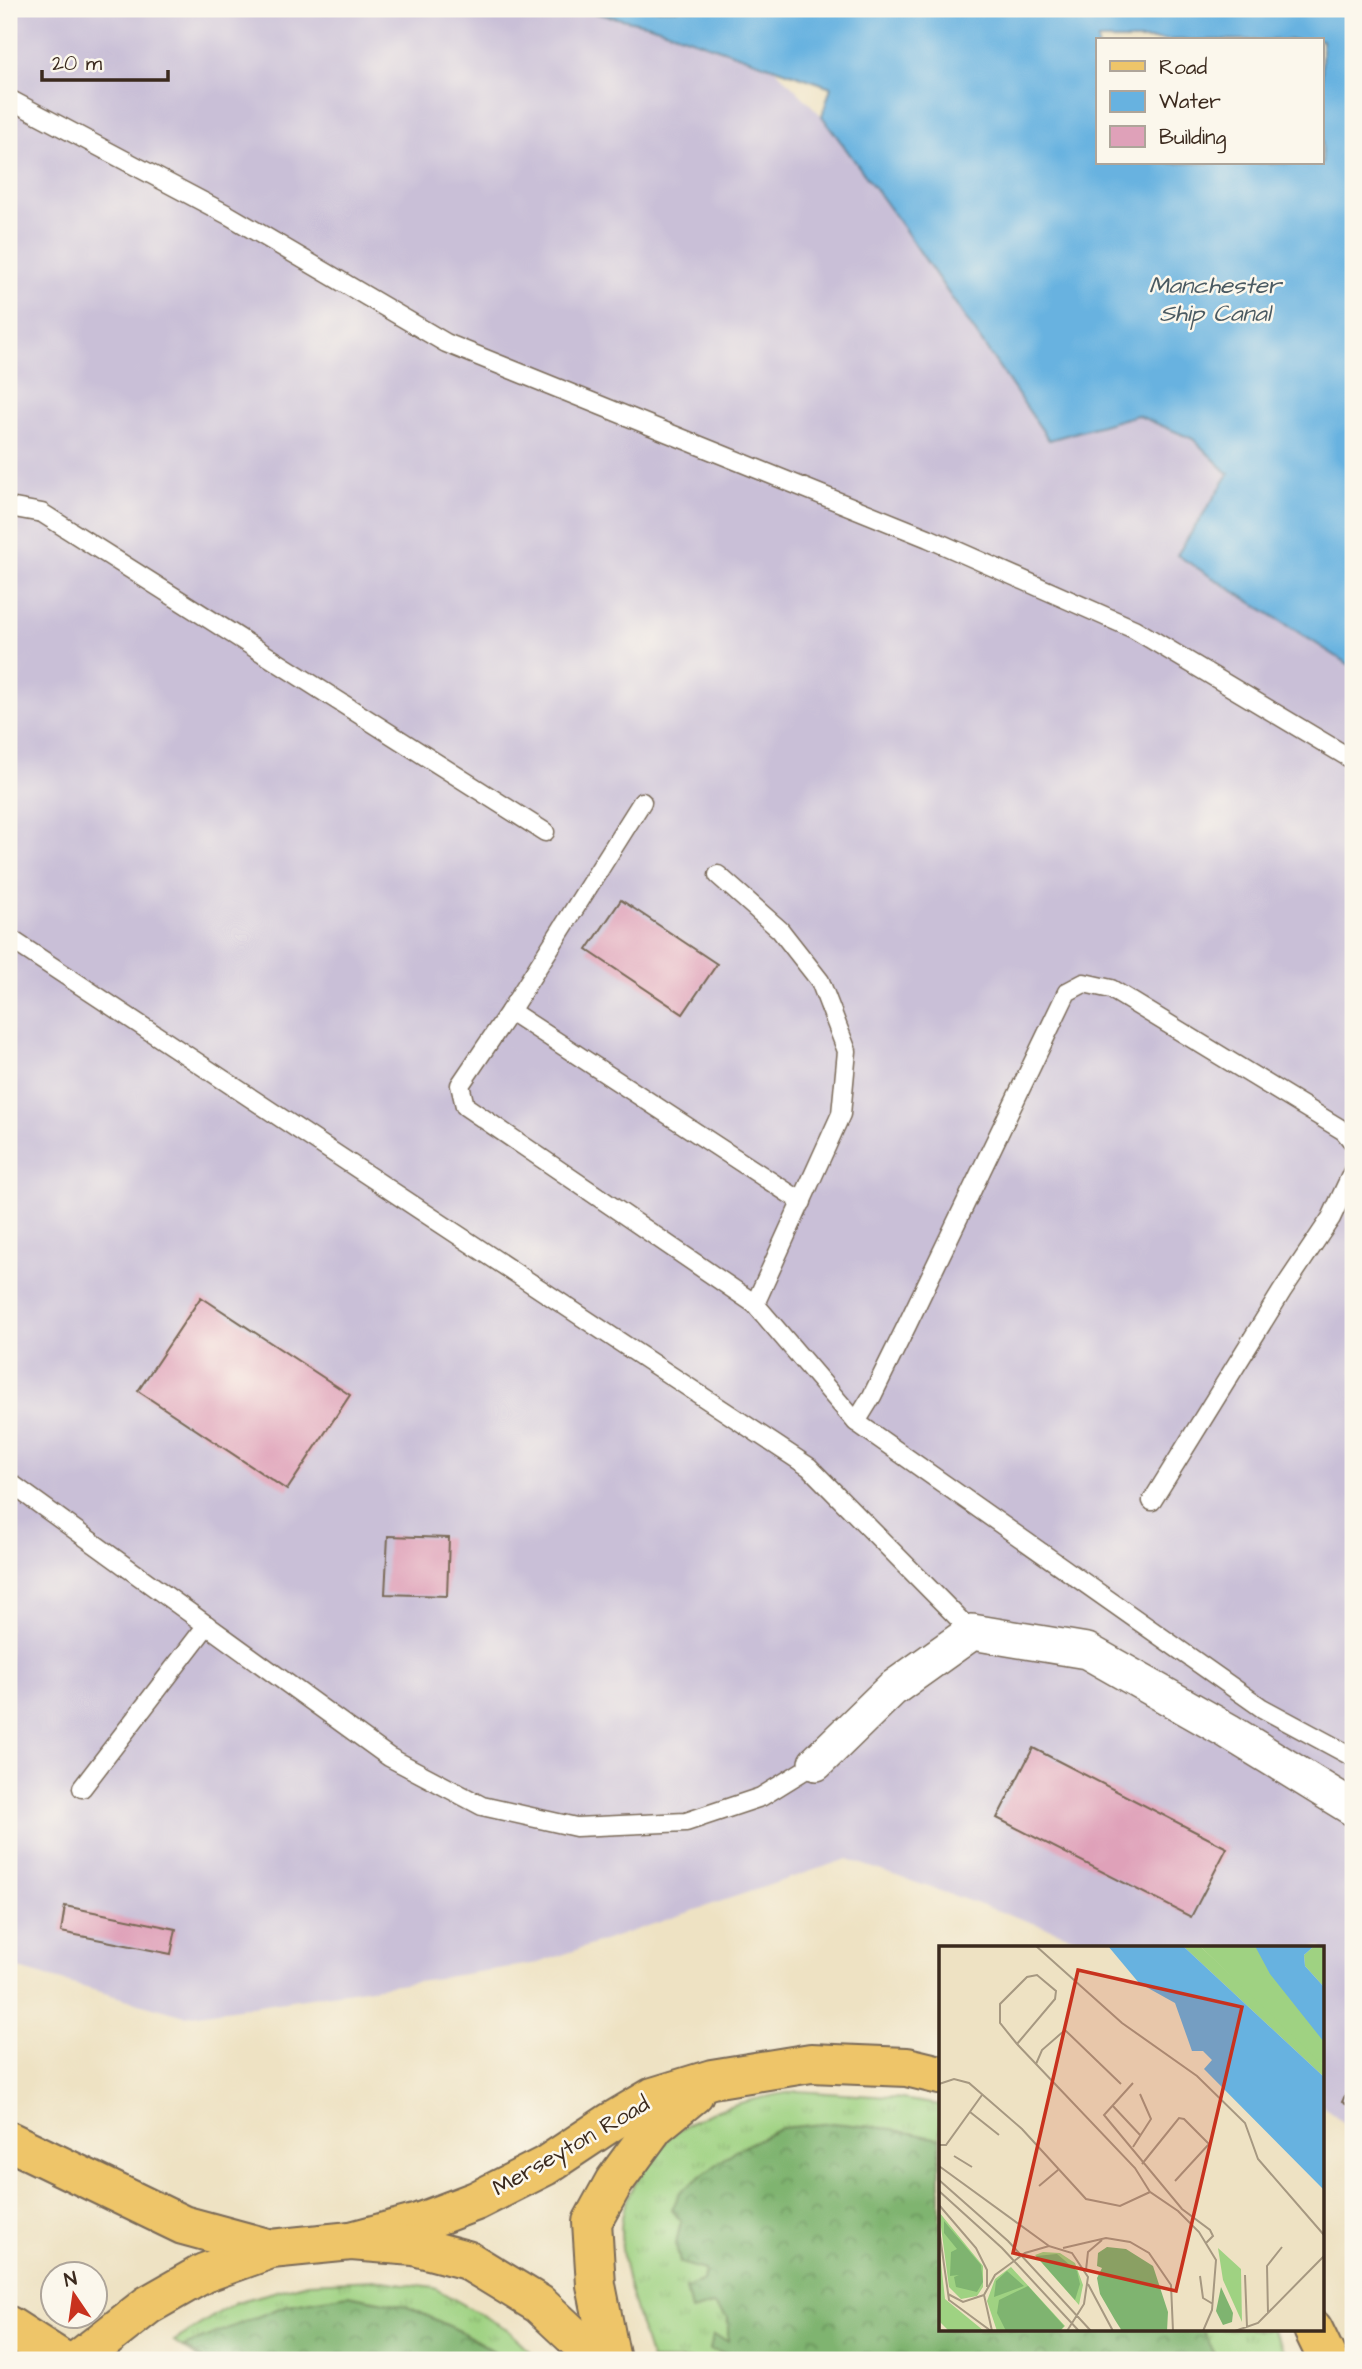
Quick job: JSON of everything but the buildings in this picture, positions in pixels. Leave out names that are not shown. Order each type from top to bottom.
[{"type":"main road","name":"Merseyton Road","points":[[351,2241],[418,2223],[476,2201],[545,2166],[653,2097],[712,2079],[811,2063],[908,2067],[939,2075]]},
{"type":"main road","name":"Merseyton Road","points":[[611,2360],[596,2285],[592,2222],[614,2182],[655,2126],[712,2079]]},
{"type":"main road","points":[[9,2141],[183,2225],[271,2249]]},
{"type":"main road","points":[[78,2360],[148,2305],[204,2273],[271,2249],[351,2241],[414,2246],[467,2260],[539,2304],[599,2360]]},
{"type":"main road","points":[[9,2326],[62,2360]]},
{"type":"main road","points":[[1313,2330],[1328,2360]]},
{"type":"street","points":[[816,1763],[892,1689],[972,1632],[1087,1651],[1228,1731],[1353,1808]]},
{"type":"lane","points":[[9,99],[230,216],[446,343],[928,538],[1134,629],[1353,760]]},
{"type":"lane","points":[[9,507],[42,513],[545,832]]},
{"type":"lane","points":[[642,802],[460,1085],[465,1106],[755,1304],[856,1422],[1262,1709],[1353,1757]]},
{"type":"lane","points":[[718,876],[780,930],[820,981],[847,1051],[841,1114],[755,1304]]},
{"type":"lane","points":[[9,938],[809,1467],[972,1632]]},
{"type":"lane","points":[[856,1422],[896,1348],[1067,992],[1084,983],[1111,989],[1345,1132],[1353,1142]]},
{"type":"lane","points":[[510,1011],[802,1202]]},
{"type":"lane","points":[[1152,1501],[1282,1291],[1331,1218],[1353,1171]]},
{"type":"lane","points":[[9,1482],[389,1757],[482,1806],[576,1827],[686,1822],[761,1797],[816,1763]]},
{"type":"lane","points":[[82,1788],[207,1625]]},
{"type":"shaded area","points":[[9,9],[575,9],[650,25],[772,66],[822,116],[905,230],[1049,440],[1137,415],[1193,439],[1230,474],[1353,666],[1353,2130],[1324,2107],[1324,1946],[1100,1946],[847,1859],[538,1963],[185,2016],[9,1966]]},
{"type":"green space","points":[[797,2091],[889,2097],[939,2105],[939,2330],[1272,2330],[1291,2360],[651,2360],[635,2309],[622,2252],[622,2218],[631,2190],[665,2143],[685,2126],[715,2111]]},
{"type":"green space","points":[[833,2123],[892,2129],[939,2139],[939,2330],[1203,2330],[1218,2360],[730,2360],[729,2354],[710,2350],[713,2335],[728,2341],[728,2318],[713,2305],[691,2311],[686,2288],[703,2281],[705,2270],[680,2263],[676,2244],[681,2221],[672,2210],[680,2192],[736,2150],[782,2128]]},
{"type":"green space","points":[[375,2280],[434,2288],[507,2329],[539,2360],[200,2360],[174,2341],[236,2302],[308,2283]]},
{"type":"green space","points":[[348,2295],[406,2306],[460,2331],[509,2360],[204,2360],[184,2346],[287,2305]]},
{"type":"water","name":"Manchester Ship Canal","points":[[575,9],[1353,9],[1353,667],[1177,555],[1229,474],[1193,439],[1137,415],[1049,440],[905,230],[822,116],[831,87],[650,25]]}]
